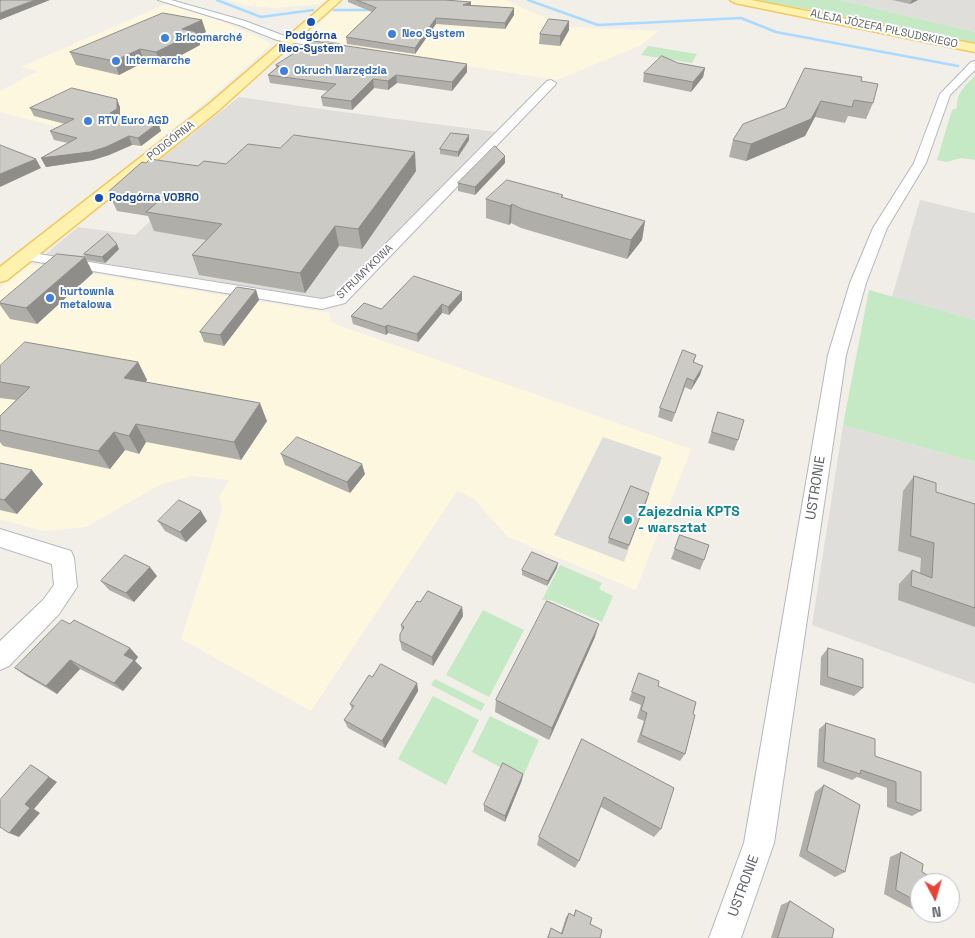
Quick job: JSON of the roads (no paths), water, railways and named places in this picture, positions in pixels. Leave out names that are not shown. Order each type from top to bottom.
[{"type":"main road","name":"PODGÓRNA","points":[[0,276],[214,107],[336,0]]},
{"type":"main road","name":"ALEJA JÓZEFA PIŁSUDSKIEGO","points":[[735,0],[975,48]]},
{"type":"street","points":[[162,0],[242,23],[270,35],[346,48]]},
{"type":"street","name":"USTRONIE","points":[[725,938],[760,843],[837,355],[858,283],[880,228],[920,163],[946,94],[975,64]]},
{"type":"street","name":"STRUMYKOWA","points":[[26,256],[322,304],[339,300],[551,83]]},
{"type":"street","points":[[0,538],[63,558],[66,587],[51,607],[0,658]]},
{"type":"waterway","points":[[217,0],[261,17],[313,10]]},
{"type":"waterway","points":[[528,0],[598,25],[741,18],[776,32],[958,66]]},
{"type":"waterway","points":[[334,10],[374,10]]},
{"type":"place","name":"Podgórna Neo-System","points":[[311,22]]},
{"type":"place","name":"Neo System","points":[[392,34]]},
{"type":"place","name":"Bricomarché","points":[[165,38]]},
{"type":"place","name":"Intermarche","points":[[116,61]]},
{"type":"place","name":"Okruch Narzędzia","points":[[284,71]]},
{"type":"place","name":"RTV Euro AGD","points":[[88,121]]},
{"type":"place","name":"Podgórna VOBRO","points":[[99,198]]},
{"type":"place","name":"hurtownia metalowa","points":[[50,298]]},
{"type":"place","name":"Zajezdnia KPTS - warsztat","points":[[628,520]]}]
